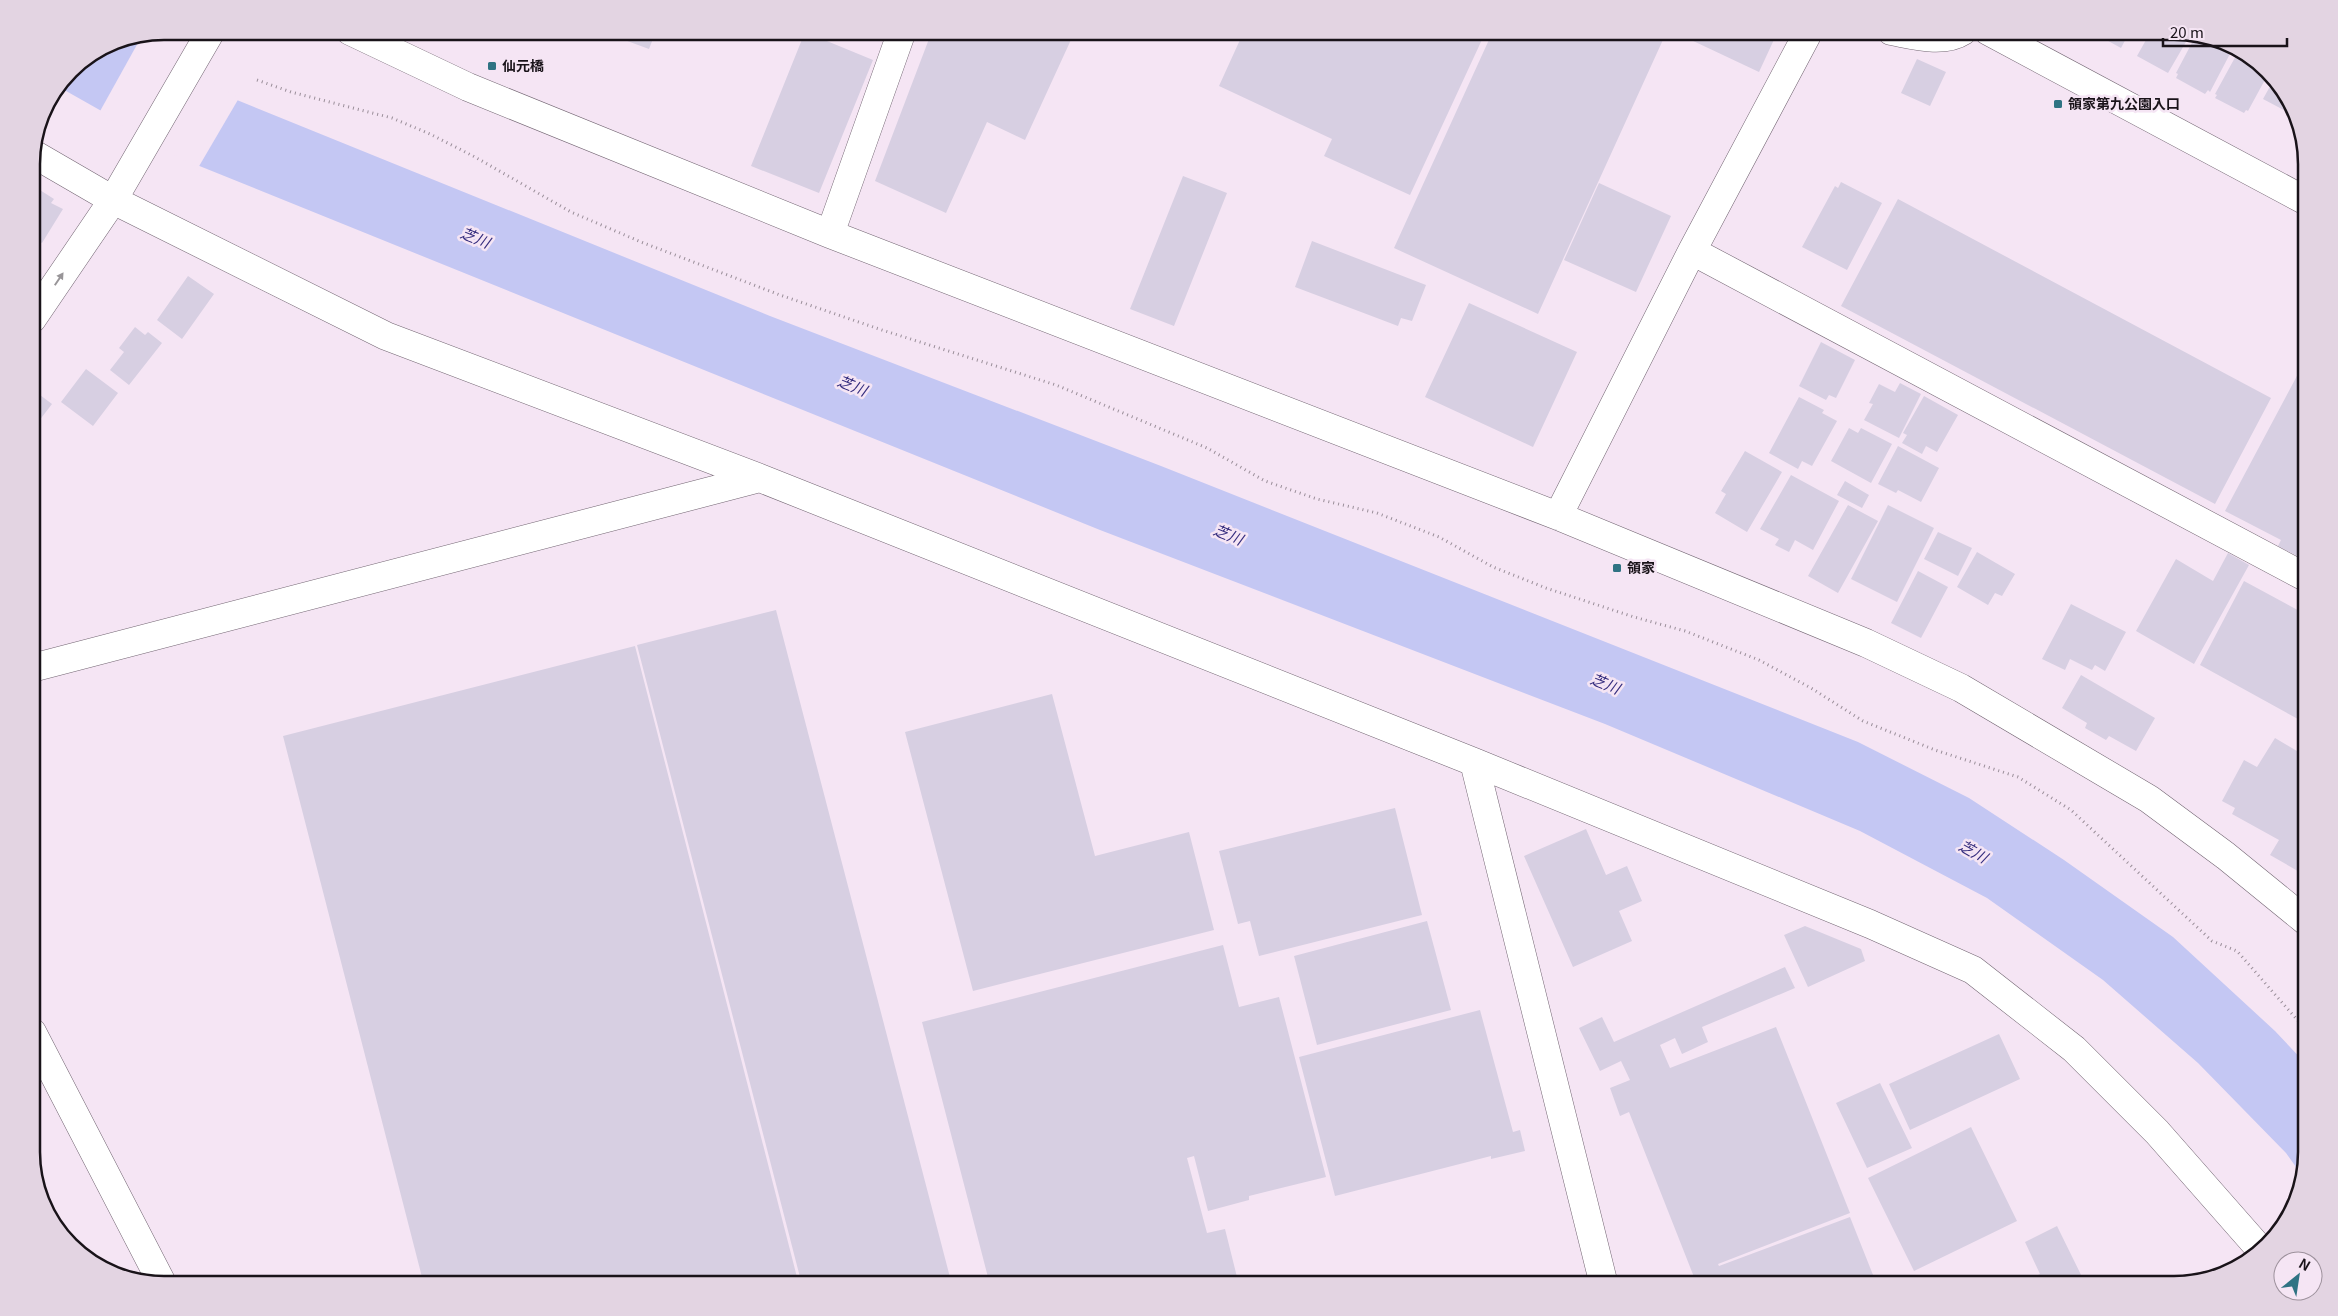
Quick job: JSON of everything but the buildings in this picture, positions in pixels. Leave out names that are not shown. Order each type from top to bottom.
[{"type":"street","points":[[40,307],[112,200],[206,40]]},
{"type":"street","points":[[369,40],[468,87],[830,234],[1558,516],[1866,643],[1961,688],[2149,799],[2226,856],[2298,915]]},
{"type":"street","points":[[830,234],[899,40]]},
{"type":"street","points":[[1558,516],[1692,251],[1804,40]]},
{"type":"street","points":[[2005,40],[2298,197]]},
{"type":"street","points":[[40,158],[112,200],[386,336],[760,478],[1474,762],[1870,924],[1972,970],[2074,1049],[2157,1132],[2256,1245]]},
{"type":"street","points":[[1692,251],[2298,573]]},
{"type":"street","points":[[40,666],[760,478]]},
{"type":"street","points":[[1474,762],[1602,1276]]},
{"type":"street","points":[[40,1047],[158,1276]]},
{"type":"path","points":[[257,80],[291,92],[399,121],[430,134],[475,157],[571,212],[641,242],[882,330],[1056,385],[1207,448],[1265,481],[1317,499],[1376,513],[1439,537],[1493,567],[1634,617],[1685,631],[1759,660],[1810,688],[1863,721],[1935,750],[2018,777],[2071,810],[2212,941],[2237,951],[2298,1021]]},
{"type":"water","name":"芝川","points":[[137,43],[232,98],[770,316],[1161,466],[1858,742],[1969,798],[2064,860],[2173,937],[2275,1031],[2298,1055],[2297,1168],[2286,1153],[2198,1063],[2103,980],[1987,898],[1860,831],[1605,724],[1100,530],[197,165],[64,90],[76,76],[95,61],[116,49]]},
{"type":"pier","points":[[138,42],[140,42],[239,98],[198,168],[99,113]]},
{"type":"place","name":"仙元橋","points":[[492,66]]},
{"type":"place","name":"領家第九公園入口","points":[[2058,104]]},
{"type":"place","name":"領家","points":[[1617,568]]}]
